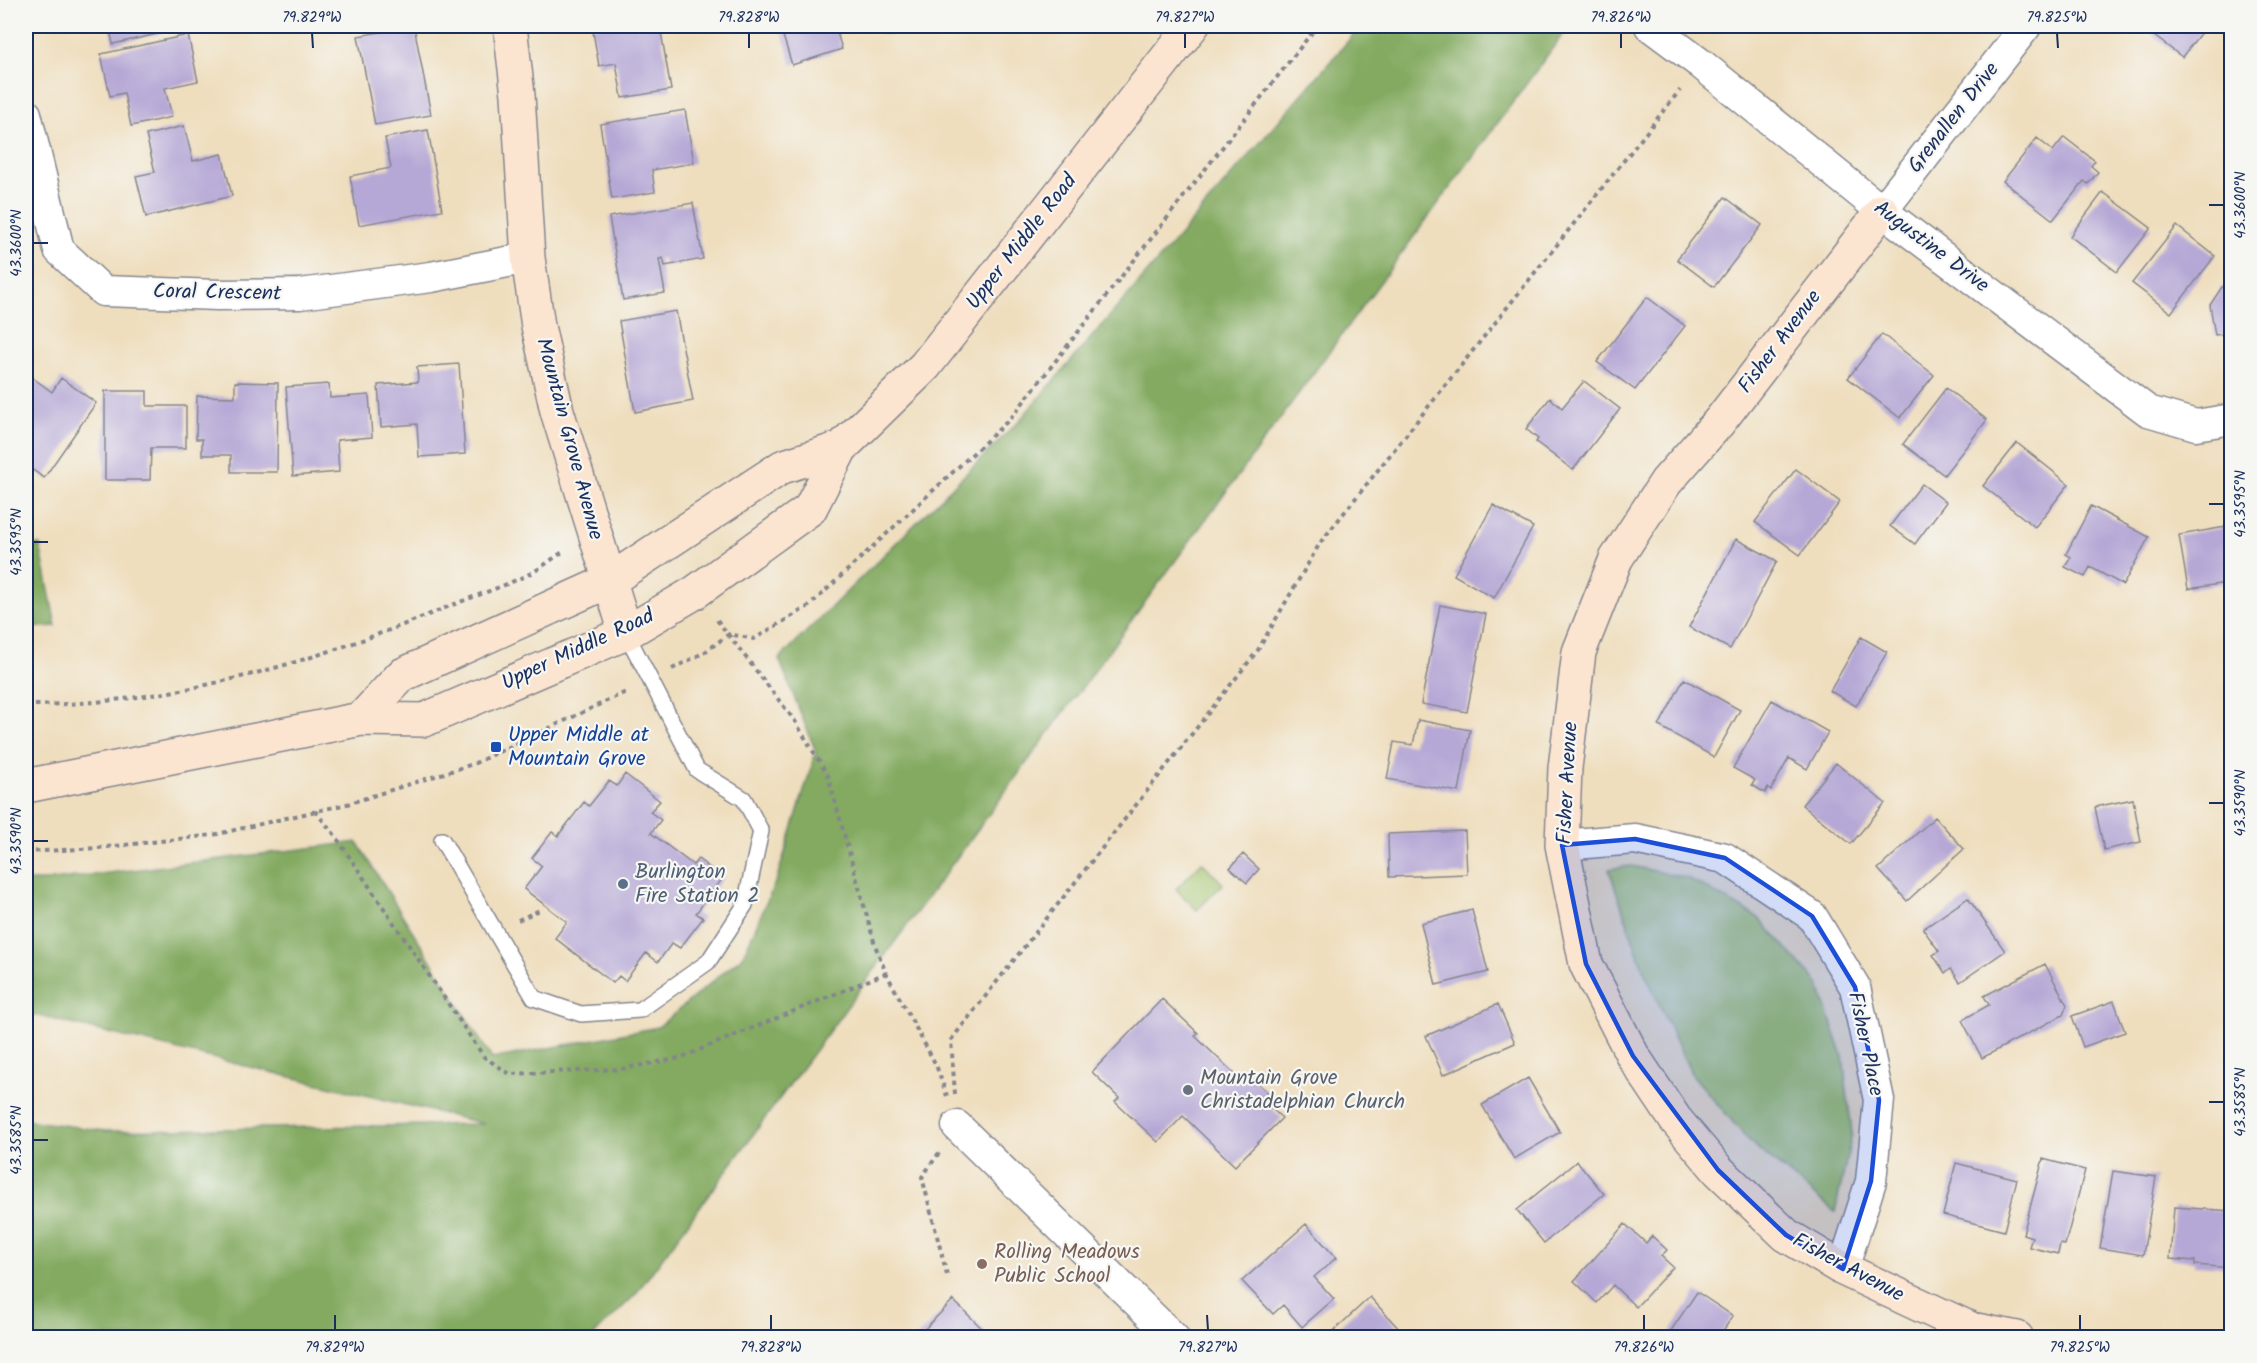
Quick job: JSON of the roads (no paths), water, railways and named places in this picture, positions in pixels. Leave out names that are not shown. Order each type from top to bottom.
[{"type":"street","name":"Mountain Grove Avenue","points":[[510,26],[518,95],[528,258],[538,326],[557,411],[626,633]]},
{"type":"street","name":"Upper Middle Road","points":[[26,786],[361,719],[424,720],[626,633],[694,593],[810,509],[841,448],[925,366],[1192,26]]},
{"type":"street","name":"Augustine Drive","points":[[1650,26],[1701,64],[1882,211],[2148,411],[2196,425],[2232,419]]},
{"type":"street","name":"Grenallen Drive","points":[[1882,211],[2026,26]]},
{"type":"street","name":"Coral Crescent","points":[[26,114],[59,250],[103,291],[218,295],[300,294],[431,277],[528,258]]},
{"type":"street","name":"Fisher Avenue","points":[[1882,211],[1719,422],[1666,482],[1616,559],[1579,652],[1565,768],[1562,845],[1586,964],[1633,1056],[1676,1119],[1718,1170],[1786,1235],[1843,1269],[1971,1329],[2017,1338]]},
{"type":"street","name":"Upper Middle Road","points":[[361,719],[402,675],[609,581],[782,467],[841,448]]},
{"type":"street","name":"Fisher Place","points":[[1562,845],[1635,839],[1725,858],[1812,916],[1855,987],[1879,1100],[1871,1181],[1843,1269]]},
{"type":"street","points":[[957,1126],[1174,1338]]},
{"type":"lane","points":[[442,840],[534,998],[581,1014],[640,1010],[708,962],[745,905],[761,831],[744,799],[697,770],[626,633]]},
{"type":"place","name":"Upper Middle at Mountain Grove","points":[[496,747]]},
{"type":"place","name":"Burlington Fire Station 2","points":[[623,884]]},
{"type":"place","name":"Mountain Grove Christadelphian Church","points":[[1188,1090]]},
{"type":"place","name":"Rolling Meadows Public School","points":[[982,1264]]}]
